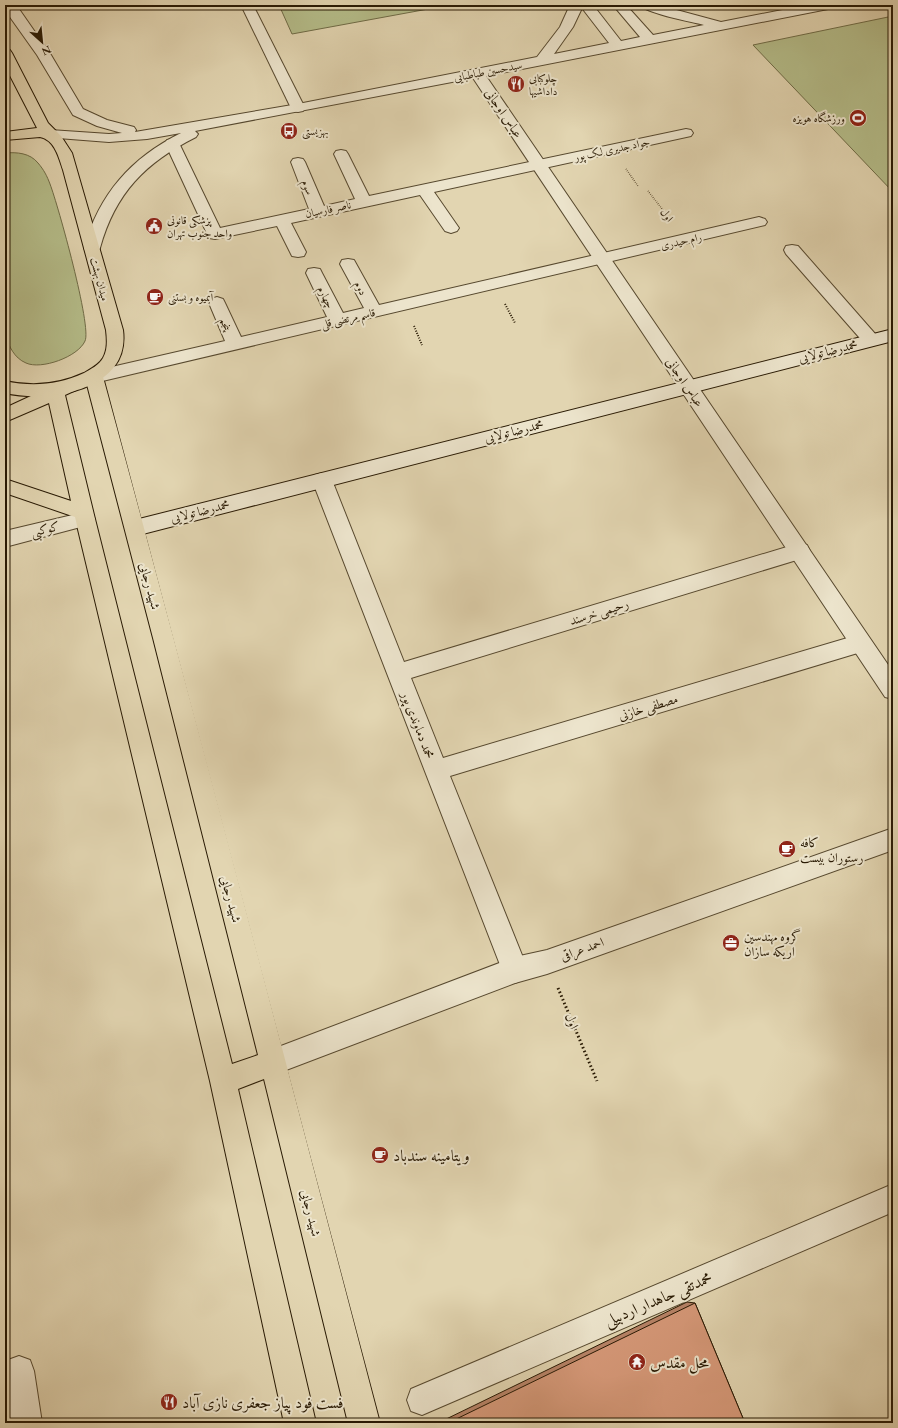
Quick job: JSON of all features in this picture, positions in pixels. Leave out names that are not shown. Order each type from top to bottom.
[{"type":"main road","name":"میدان بهشت","points":[[5,53],[42,125],[56,140],[65,155],[92,248],[116,343],[110,362],[94,377],[61,389],[22,392],[5,387]]},
{"type":"main road","points":[[5,128],[12,126],[21,120],[25,113],[28,98]]},
{"type":"main road","points":[[5,136],[34,133],[50,134]]},
{"type":"main road","name":"شهید رجایی","points":[[94,377],[135,528],[273,1062],[364,1423]]},
{"type":"main road","points":[[5,415],[61,389],[85,516],[223,1081],[300,1423]]},
{"type":"main road","points":[[5,486],[85,516]]},
{"type":"main road","points":[[223,1081],[273,1062]]},
{"type":"street","points":[[7,5],[14,12],[44,55],[78,112],[102,123],[147,135]]},
{"type":"street","points":[[247,5],[298,108]]},
{"type":"street","points":[[542,60],[568,24],[576,5]]},
{"type":"street","points":[[586,5],[618,46]]},
{"type":"street","points":[[619,5],[650,40]]},
{"type":"street","points":[[646,5],[660,10],[723,25]]},
{"type":"street","name":"سیدحسین طباطبایی","points":[[50,134],[109,138],[147,135],[298,108],[828,5]]},
{"type":"street","name":"عباس اوجانی","points":[[477,73],[893,690]]},
{"type":"street","points":[[92,248],[103,215],[122,186],[136,170],[172,143],[216,123]]},
{"type":"street","name":"جواد جدیری لک پور","points":[[538,164],[686,133]]},
{"type":"street","name":"ناصر فارسیان","points":[[172,143],[215,234],[538,164]]},
{"type":"street","points":[[341,154],[364,202]]},
{"type":"street","name":"سوم","points":[[298,162],[318,211]]},
{"type":"street","points":[[424,189],[451,228]]},
{"type":"street","points":[[281,219],[298,252]]},
{"type":"street","name":"رام حیدری","points":[[603,259],[759,222]]},
{"type":"street","points":[[792,250],[871,340]]},
{"type":"street","name":"قاسم مرتضی قلی","points":[[94,377],[603,259]]},
{"type":"street","name":"دوم","points":[[348,264],[374,312]]},
{"type":"street","name":"چهارم","points":[[314,273],[338,320]]},
{"type":"street","name":"پنجم","points":[[217,303],[234,344]]},
{"type":"street","name":"محمدرضا تولایی","points":[[135,528],[893,335]]},
{"type":"street","name":"محمد دماوندی پور","points":[[322,480],[515,970]]},
{"type":"street","name":"کوکبی","points":[[5,539],[85,516]]},
{"type":"street","name":"رحیمی خرسند","points":[[398,673],[800,552]]},
{"type":"street","name":"مصطفی خازنی","points":[[436,770],[861,643]]},
{"type":"street","name":"احمد عراقی","points":[[273,1062],[515,970],[547,962],[893,839]]},
{"type":"street","name":"محمدتقی جاهدار اردبیلی","points":[[422,1400],[893,1198]]},
{"type":"street","points":[[19,1371],[26,1423]]},
{"type":"path","name":"اول","points":[[648,190],[686,240]]},
{"type":"path","name":"اول","points":[[547,962],[597,1081]]},
{"type":"green space","points":[[279,5],[450,5],[292,34]]},
{"type":"green space","name":"ورزشگاه هویزه","points":[[893,16],[893,192],[753,45]]},
{"type":"green space","points":[[5,153],[19,153],[31,157],[38,163],[45,173],[60,215],[84,314],[86,331],[85,341],[81,347],[67,357],[41,365],[26,363],[18,358],[12,351],[5,335]]},
{"type":"building","name":"محل مقدس","points":[[695,1303],[745,1423],[448,1423]]},
{"type":"place","name":"چلوکبابی داداشیها","points":[[516,84]]},
{"type":"place","name":"ورزشگاه هویزه","points":[[858,118]]},
{"type":"place","name":"بهزیستی","points":[[289,131]]},
{"type":"place","name":"پزشکی قانونی واحد جنوب تهران","points":[[154,226]]},
{"type":"place","name":"آبمیوه و بستنی","points":[[155,297]]},
{"type":"place","name":"کافه رستوران بیست","points":[[787,849]]},
{"type":"place","name":"گروه مهندسین اریکه سازان","points":[[731,943]]},
{"type":"place","name":"ویتامینه سندباد","points":[[380,1155]]},
{"type":"place","name":"محل مقدس","points":[[637,1362]]},
{"type":"place","name":"فست فود پیاز جعفری نازی آباد","points":[[169,1402]]}]
